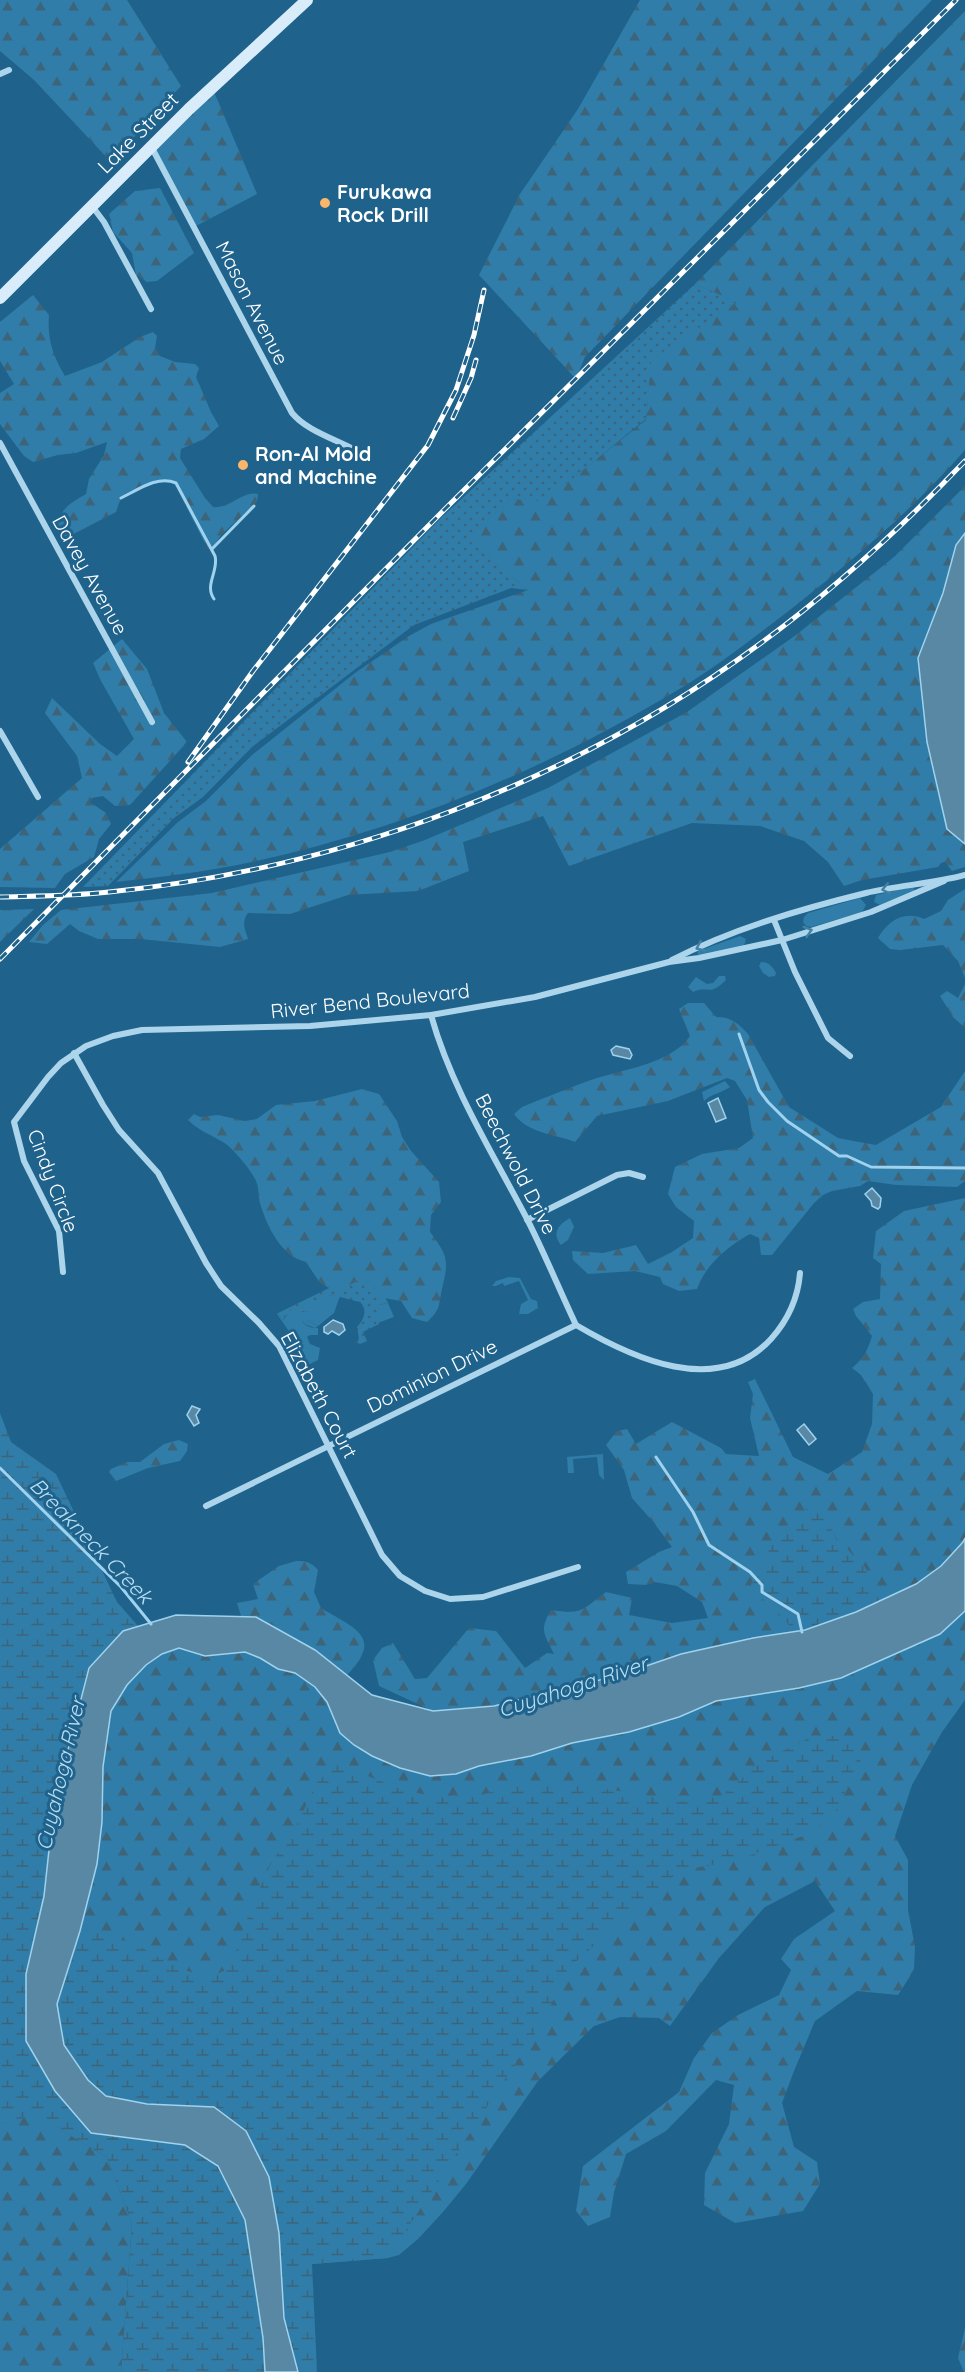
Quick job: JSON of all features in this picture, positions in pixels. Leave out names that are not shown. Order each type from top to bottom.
[{"type":"street","name":"Lake Street","points":[[0,298],[208,91],[307,0]]},
{"type":"street","points":[[0,74],[9,70]]},
{"type":"street","name":"Mason Avenue","points":[[152,148],[292,413],[309,426],[351,448]]},
{"type":"street","points":[[92,206],[104,222],[151,309]]},
{"type":"street","name":"Davey Avenue","points":[[0,444],[152,722]]},
{"type":"street","points":[[0,731],[38,797]]},
{"type":"street","name":"River Bend Boulevard","points":[[74,1053],[113,1036],[142,1030],[310,1026],[431,1015],[542,995],[669,962],[699,958],[782,940],[872,912],[944,881],[965,875]]},
{"type":"street","name":"River Bend Boulevard","points":[[669,962],[696,948],[774,920],[866,893],[911,884],[944,881]]},
{"type":"street","points":[[774,920],[798,980],[828,1038],[850,1056]]},
{"type":"street","name":"Beechwold Drive","points":[[431,1015],[439,1042],[459,1088],[527,1220],[576,1325]]},
{"type":"street","name":"Cindy Circle","points":[[63,1272],[59,1231],[24,1161],[14,1122],[48,1077],[74,1053]]},
{"type":"street","name":"Elizabeth Court","points":[[74,1053],[118,1128],[158,1173],[206,1263],[221,1286],[279,1346],[382,1555],[400,1576],[426,1591],[450,1599],[483,1597],[578,1567]]},
{"type":"street","points":[[527,1220],[617,1176],[630,1173],[643,1177]]},
{"type":"street","points":[[576,1325],[601,1340],[660,1364],[694,1370],[724,1366],[739,1362],[759,1350],[782,1326],[795,1300],[800,1273]]},
{"type":"street","name":"Dominion Drive","points":[[206,1506],[576,1325]]},
{"type":"green space","points":[[0,0],[127,0],[181,86],[111,162],[34,80],[0,51]]},
{"type":"green space","points":[[640,0],[932,0],[585,357],[576,379],[479,275],[520,194],[578,109]]},
{"type":"green space","points":[[965,11],[965,450],[927,491],[843,567],[726,658],[681,688],[630,717],[525,771],[416,815],[304,850],[198,872],[116,882],[178,822],[206,801],[252,755],[355,673],[409,636],[431,624],[528,590],[467,539],[510,499],[544,501],[646,420],[651,360],[737,302],[695,284]]},
{"type":"green space","points":[[212,87],[257,194],[194,227],[152,148]]},
{"type":"green space","points":[[160,188],[194,253],[157,281],[147,282],[136,275],[132,253],[113,232],[109,214],[135,191]]},
{"type":"green space","points":[[695,284],[738,302],[652,360],[646,419],[544,502],[510,499],[468,539],[528,590],[511,588],[414,625],[252,747],[203,797],[174,818],[108,886],[83,887],[442,517]]},
{"type":"green space","points":[[33,295],[49,315],[52,347],[65,376],[102,362],[140,337],[153,332],[157,336],[155,348],[160,356],[175,362],[195,364],[199,368],[196,377],[219,426],[204,439],[181,449],[180,458],[213,507],[225,505],[252,493],[258,494],[257,502],[221,535],[213,547],[208,549],[173,481],[167,480],[153,482],[121,498],[116,512],[64,539],[59,539],[56,526],[61,515],[70,504],[86,494],[89,479],[104,455],[107,442],[76,453],[33,462],[24,456],[0,424],[0,393],[14,384],[0,361],[0,322]]},
{"type":"green space","points":[[965,486],[965,533],[956,545],[943,593],[955,836],[964,840],[965,867],[952,871],[945,862],[938,867],[862,880],[844,886],[828,862],[804,841],[760,826],[692,823],[569,866],[543,816],[463,842],[469,871],[418,891],[348,895],[290,914],[248,913],[244,923],[248,939],[220,947],[141,939],[98,939],[79,931],[70,924],[47,944],[29,942],[43,925],[61,910],[212,893],[390,852],[425,840],[548,788],[687,712],[796,635],[894,557]]},
{"type":"green space","points":[[122,639],[147,669],[164,713],[187,742],[130,805],[115,806],[103,796],[92,798],[90,802],[106,813],[111,824],[99,839],[94,857],[65,874],[55,888],[0,887],[0,849],[82,778],[77,756],[45,713],[52,698],[100,744],[117,756],[134,739],[93,663]]},
{"type":"green space","points":[[913,887],[915,891],[880,905],[874,902],[876,895]]},
{"type":"green space","points":[[965,889],[965,978],[958,961],[943,945],[890,949],[878,938],[887,926],[898,918],[917,916],[924,919],[941,911],[948,900]]},
{"type":"green space","points":[[860,898],[866,905],[862,912],[811,927],[806,926],[803,922],[808,913]]},
{"type":"green space","points":[[34,909],[0,942],[0,910]]},
{"type":"green space","points":[[740,936],[746,939],[744,946],[701,956],[697,954],[698,951]]},
{"type":"green space","points":[[761,962],[766,962],[772,967],[776,973],[775,976],[769,977],[763,973],[759,966]]},
{"type":"green space","points":[[719,976],[725,976],[726,980],[716,988],[693,992],[688,987],[696,977],[707,984],[713,983]]},
{"type":"green space","points":[[965,984],[965,1028],[953,1017],[940,996],[947,991],[958,998]]},
{"type":"green space","points":[[688,1003],[704,1003],[716,1017],[730,1019],[741,1027],[748,1034],[789,1107],[838,1138],[876,1145],[941,1107],[965,1071],[965,1181],[957,1187],[896,1185],[868,1181],[860,1186],[832,1191],[814,1203],[772,1255],[761,1255],[759,1238],[750,1234],[718,1257],[706,1272],[697,1289],[679,1291],[663,1284],[660,1277],[635,1271],[588,1274],[573,1260],[572,1251],[603,1253],[636,1245],[648,1264],[693,1238],[694,1221],[676,1207],[668,1194],[675,1167],[702,1154],[739,1148],[753,1138],[747,1100],[735,1081],[727,1078],[668,1101],[597,1116],[575,1142],[534,1129],[514,1114],[522,1107],[572,1087],[658,1060],[682,1046],[690,1036],[679,1009]]},
{"type":"green space","points":[[725,1081],[730,1087],[704,1101],[702,1092]]},
{"type":"green space","points":[[362,1089],[379,1094],[397,1121],[402,1137],[411,1151],[439,1182],[441,1202],[431,1215],[430,1232],[444,1253],[446,1271],[438,1307],[427,1322],[412,1318],[401,1301],[384,1298],[365,1278],[335,1291],[320,1283],[306,1262],[289,1254],[271,1231],[259,1200],[258,1186],[250,1171],[227,1145],[200,1130],[188,1120],[194,1114],[200,1117],[218,1115],[245,1121],[257,1119],[276,1105],[315,1101]]},
{"type":"green space","points":[[965,1198],[965,1538],[941,1567],[916,1584],[856,1612],[805,1630],[753,1638],[681,1654],[620,1675],[494,1706],[433,1711],[379,1686],[373,1660],[382,1648],[393,1643],[415,1679],[427,1678],[469,1628],[496,1631],[525,1668],[547,1653],[554,1654],[544,1632],[545,1622],[551,1610],[569,1612],[581,1610],[606,1592],[632,1598],[629,1615],[672,1623],[708,1618],[702,1602],[677,1586],[655,1582],[647,1585],[628,1584],[626,1572],[659,1552],[672,1547],[632,1498],[624,1470],[606,1445],[617,1431],[627,1429],[636,1444],[672,1422],[721,1448],[726,1454],[759,1456],[750,1418],[753,1394],[748,1382],[755,1379],[793,1457],[828,1474],[862,1452],[872,1424],[873,1394],[861,1375],[852,1368],[865,1354],[872,1336],[853,1309],[863,1302],[880,1299],[881,1264],[873,1258],[876,1231],[904,1211]]},
{"type":"green space","points":[[570,1218],[574,1227],[568,1240],[561,1245],[557,1237],[558,1229]]},
{"type":"green space","points":[[366,1270],[380,1285],[388,1303],[383,1304],[379,1310],[379,1324],[363,1332],[367,1341],[360,1344],[356,1342],[359,1339],[357,1327],[364,1315],[364,1308],[360,1302],[331,1296],[319,1299],[305,1310],[308,1313],[307,1320],[318,1326],[315,1328],[302,1323],[298,1313],[286,1315],[283,1320],[278,1313]]},
{"type":"green space","points":[[509,1277],[520,1278],[531,1299],[537,1301],[538,1308],[528,1314],[519,1314],[521,1304],[528,1300],[519,1281],[504,1286],[503,1283],[492,1286],[496,1281]]},
{"type":"green space","points":[[324,1296],[340,1296],[334,1313],[318,1326],[307,1320],[307,1311],[300,1311],[298,1308]]},
{"type":"green space","points":[[388,1303],[394,1317],[378,1323],[379,1305]]},
{"type":"green space","points":[[296,1309],[306,1325],[318,1328],[318,1335],[307,1337],[310,1344],[320,1348],[318,1360],[308,1365],[295,1340],[277,1314],[283,1320],[291,1310]]},
{"type":"green space","points":[[0,1413],[11,1442],[56,1474],[117,1602],[138,1626],[123,1631],[75,1721],[54,1804],[44,1896],[26,1974],[91,2133],[185,2145],[218,2166],[245,2220],[263,2338],[265,2372],[121,2372],[132,2223],[107,2157],[35,2115],[0,2124]]},
{"type":"green space","points":[[179,1440],[188,1444],[187,1451],[180,1461],[148,1468],[116,1481],[109,1472],[127,1462],[140,1462],[164,1444]]},
{"type":"green space","points":[[603,1454],[604,1480],[599,1475],[597,1457],[573,1459],[574,1473],[568,1473],[567,1457]]},
{"type":"green space","points":[[806,1509],[816,1510],[826,1517],[838,1543],[865,1567],[869,1579],[882,1599],[839,1619],[793,1632],[785,1620],[751,1586],[752,1581],[762,1569],[770,1547]]},
{"type":"green space","points":[[296,1561],[308,1562],[318,1570],[314,1592],[321,1608],[353,1628],[364,1642],[358,1662],[347,1675],[315,1650],[256,1617],[241,1616],[237,1603],[258,1599],[253,1584],[279,1566]]},
{"type":"green space","points":[[965,1611],[965,1700],[942,1732],[912,1785],[895,1836],[908,1860],[908,1910],[915,1947],[914,1970],[898,1995],[857,1991],[815,2021],[782,2103],[794,2147],[817,2162],[820,2184],[803,2211],[735,2223],[704,2205],[705,2173],[729,2124],[734,2085],[716,2080],[666,2131],[626,2154],[614,2192],[610,2217],[588,2226],[576,2211],[583,2166],[679,2092],[694,2058],[712,2033],[738,2015],[779,1995],[791,1970],[781,1959],[794,1939],[835,1911],[815,1881],[765,1907],[719,1958],[670,2026],[659,2018],[620,2017],[594,2026],[538,2081],[466,2184],[443,2212],[419,2238],[399,2255],[388,2258],[312,2264],[269,2177],[57,2004],[80,1931],[97,1864],[102,1822],[103,1768],[111,1711],[127,1685],[146,1665],[162,1654],[179,1648],[205,1656],[244,1652],[278,1669],[295,1673],[315,1687],[327,1702],[340,1733],[372,1756],[400,1768],[430,1776],[456,1774],[479,1766],[531,1756],[572,1743],[679,1717],[716,1701],[799,1688],[841,1678],[940,1634]]},
{"type":"green space","points":[[813,1736],[846,1736],[862,1758],[835,1812],[811,1833],[735,1861],[694,1868],[666,1880],[567,1970],[544,2020],[388,2258],[312,2264],[317,2372],[298,2372],[284,2318],[279,2233],[269,2177],[147,2104],[106,2096],[88,2080],[64,2045],[57,2004],[80,1931],[106,1934],[139,1946],[176,1967],[208,1978],[230,1968],[250,1911],[270,1865],[299,1821],[316,1783],[337,1764],[406,1791],[457,1800],[523,1785],[583,1785],[691,1803],[723,1795],[762,1761]]},
{"type":"green space","points":[[34,2114],[107,2157],[132,2223],[121,2372],[0,2372],[0,2124]]},
{"type":"green space","points":[[965,2328],[965,2372],[964,2372],[958,2358]]},
{"type":"water","points":[[965,533],[965,844],[947,829],[927,742],[918,658],[943,593],[956,545]]},
{"type":"water","points":[[616,1046],[629,1049],[632,1055],[630,1059],[613,1055],[611,1050]]},
{"type":"water","points":[[718,1098],[726,1118],[716,1122],[708,1103]]},
{"type":"water","points":[[872,1188],[881,1198],[878,1209],[872,1206],[865,1194]]},
{"type":"water","points":[[333,1320],[343,1324],[345,1330],[339,1335],[332,1331],[328,1334],[324,1332],[324,1327]]},
{"type":"water","points":[[192,1406],[200,1409],[196,1415],[199,1423],[194,1426],[187,1415]]},
{"type":"water","points":[[804,1424],[816,1439],[809,1445],[797,1430]]},
{"type":"water","name":"Cuyahoga River","points":[[965,1538],[965,1611],[940,1634],[841,1678],[799,1688],[716,1701],[679,1717],[629,1732],[572,1743],[531,1756],[479,1766],[456,1774],[430,1776],[400,1768],[372,1756],[340,1733],[327,1702],[315,1687],[295,1673],[278,1669],[245,1652],[205,1656],[179,1648],[162,1654],[146,1665],[127,1685],[111,1711],[103,1767],[102,1822],[97,1864],[80,1931],[57,2004],[64,2045],[88,2080],[106,2096],[147,2104],[214,2107],[246,2131],[269,2177],[279,2233],[284,2318],[298,2372],[265,2372],[263,2338],[245,2220],[218,2166],[185,2145],[91,2133],[55,2091],[26,2041],[26,1974],[44,1896],[54,1804],[89,1668],[123,1631],[176,1615],[256,1617],[315,1650],[372,1695],[433,1711],[494,1706],[620,1675],[681,1654],[753,1638],[805,1630],[856,1612],[916,1584],[941,1566]]},
{"type":"waterway","points":[[121,498],[155,482],[176,483],[215,556],[216,562],[210,588],[214,599]]},
{"type":"waterway","points":[[212,549],[254,506]]},
{"type":"waterway","points":[[739,1034],[759,1090],[768,1102],[787,1121],[839,1156],[847,1156],[871,1167],[965,1168]]},
{"type":"waterway","points":[[656,1457],[693,1512],[709,1545],[750,1572],[762,1585],[762,1592],[798,1614],[802,1632]]},
{"type":"waterway","name":"Breakneck Creek","points":[[0,1468],[121,1587],[151,1624]]},
{"type":"railway","points":[[0,959],[445,509],[956,0]]},
{"type":"railway","points":[[188,762],[253,671],[428,445],[456,390],[474,335],[484,290]]},
{"type":"railway","points":[[453,418],[471,378],[476,360]]},
{"type":"railway","points":[[0,897],[109,892],[196,880],[283,863],[368,840],[452,811],[534,777],[613,737],[689,693],[761,643],[867,557],[965,461]]},
{"type":"place","name":"Furukawa Rock Drill","points":[[325,203]]},
{"type":"place","name":"Ron-Al Mold and Machine","points":[[243,465]]}]
